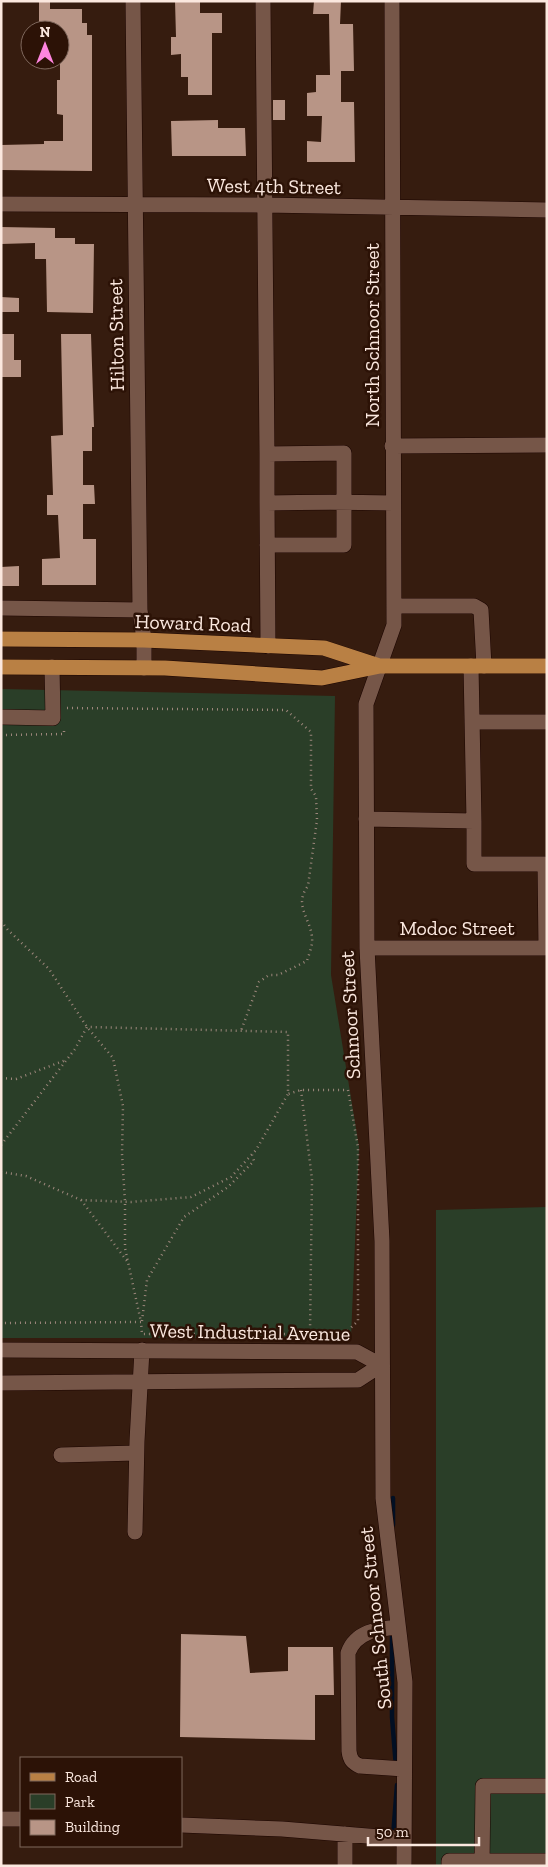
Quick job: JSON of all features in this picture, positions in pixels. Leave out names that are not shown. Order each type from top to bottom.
[{"type":"main road","name":"Howard Road","points":[[1,639],[144,640],[324,648],[380,666]]},
{"type":"main road","name":"Howard Road","points":[[1,667],[144,668],[322,678],[380,666],[547,666]]},
{"type":"street","name":"Hilton Street","points":[[133,1],[140,610],[144,640],[144,668]]},
{"type":"street","points":[[263,1],[268,646]]},
{"type":"street","name":"North Schnoor Street","points":[[380,666],[394,625],[392,1]]},
{"type":"street","name":"West 4th Street","points":[[1,204],[264,205],[547,210]]},
{"type":"street","points":[[392,446],[547,445]]},
{"type":"street","points":[[267,454],[344,453],[344,545],[267,545]]},
{"type":"street","points":[[267,503],[393,503]]},
{"type":"street","points":[[394,606],[474,606],[480,610],[482,618],[472,722],[474,864],[546,864],[546,948]]},
{"type":"street","points":[[1,608],[140,610]]},
{"type":"street","name":"Schnoor Street","points":[[380,666],[366,704],[366,819],[367,948],[382,1241],[381,1366]]},
{"type":"street","points":[[1,717],[53,718],[52,667]]},
{"type":"street","points":[[472,722],[547,722]]},
{"type":"street","points":[[366,819],[474,821]]},
{"type":"street","name":"Modoc Street","points":[[367,948],[546,948]]},
{"type":"street","name":"West Industrial Avenue","points":[[1,1350],[357,1352],[381,1366]]},
{"type":"street","points":[[135,1532],[136,1453],[142,1350]]},
{"type":"street","points":[[1,1383],[358,1380],[381,1366]]},
{"type":"street","name":"South Schnoor Street","points":[[381,1366],[382,1498],[405,1682],[404,1866]]},
{"type":"street","points":[[61,1454],[136,1453]]},
{"type":"street","points":[[398,1626],[371,1630],[353,1643],[348,1653],[349,1751],[350,1758],[360,1766],[404,1768]]},
{"type":"street","points":[[482,1863],[483,1786],[547,1786]]},
{"type":"street","points":[[1,1819],[20,1819]]},
{"type":"street","points":[[182,1825],[282,1829],[404,1838]]},
{"type":"street","points":[[345,1866],[346,1834]]},
{"type":"street","points":[[450,1866],[450,1861],[482,1863],[547,1861]]},
{"type":"path","points":[[64,708],[286,710],[311,732],[311,789],[316,796],[317,820],[308,886],[302,893],[302,901],[313,938],[307,961],[278,975],[269,975],[259,982],[240,1032]]},
{"type":"path","points":[[1,735],[64,734],[64,725]]},
{"type":"path","points":[[1,921],[8,930],[50,969],[87,1027],[113,1058],[122,1106],[125,1248],[142,1322]]},
{"type":"path","points":[[1,1172],[26,1176],[81,1200],[125,1202],[191,1197],[231,1177],[252,1155],[288,1094],[288,1032],[87,1027]]},
{"type":"path","points":[[1,1145],[75,1050],[87,1027]]},
{"type":"path","points":[[1,1078],[16,1079],[67,1060]]},
{"type":"path","points":[[252,1155],[254,1161],[228,1187],[184,1217],[147,1280],[142,1334],[344,1334],[358,1321],[358,1147],[348,1090],[301,1090],[288,1094]]},
{"type":"path","points":[[301,1090],[312,1178],[310,1334]]},
{"type":"path","points":[[81,1200],[128,1262]]},
{"type":"path","points":[[1,1323],[142,1322]]},
{"type":"green space","points":[[1,689],[335,696],[331,975],[359,1147],[351,1338],[1,1338]]},
{"type":"green space","points":[[547,1207],[547,1866],[436,1866],[436,1210]]},
{"type":"building","points":[[39,1],[50,1],[50,9],[82,9],[82,23],[87,23],[87,35],[92,35],[92,171],[1,170],[1,145],[44,144],[44,141],[63,141],[63,115],[57,114],[57,80],[60,80],[60,70],[70,70],[70,20],[39,20]]},
{"type":"building","points":[[175,1],[200,1],[200,13],[222,13],[222,33],[212,33],[212,95],[188,95],[188,77],[181,77],[181,54],[171,55],[171,37],[176,37]]},
{"type":"building","points":[[314,1],[341,1],[340,24],[353,24],[354,71],[341,71],[341,102],[354,102],[355,162],[307,162],[307,141],[321,142],[322,116],[307,116],[307,93],[316,92],[316,75],[330,75],[329,14],[313,14]]},
{"type":"building","points":[[273,100],[285,100],[285,120],[273,120]]},
{"type":"building","points":[[218,120],[218,128],[245,128],[246,156],[172,156],[171,121]]},
{"type":"building","points":[[1,227],[55,228],[55,238],[75,238],[75,244],[94,244],[93,313],[47,312],[46,259],[35,259],[35,243],[1,244]]},
{"type":"building","points":[[1,297],[19,298],[19,312],[1,312]]},
{"type":"building","points":[[1,334],[14,334],[14,360],[21,360],[21,377],[1,377]]},
{"type":"building","points":[[61,334],[91,334],[94,427],[92,427],[92,451],[83,451],[83,485],[94,485],[95,504],[83,504],[83,539],[96,539],[96,585],[42,585],[42,559],[60,558],[58,515],[47,515],[47,495],[53,495],[51,436],[63,435]]},
{"type":"building","points":[[19,566],[19,586],[1,586],[1,567]]},
{"type":"building","points":[[181,1634],[246,1636],[250,1673],[288,1671],[288,1647],[333,1647],[334,1695],[315,1695],[315,1740],[180,1737]]},
{"type":"waterway","points":[[393,1498],[393,1525]]},
{"type":"waterway","points":[[392,1635],[392,1717],[396,1767]]},
{"type":"waterway","points":[[393,1837],[397,1785]]}]
